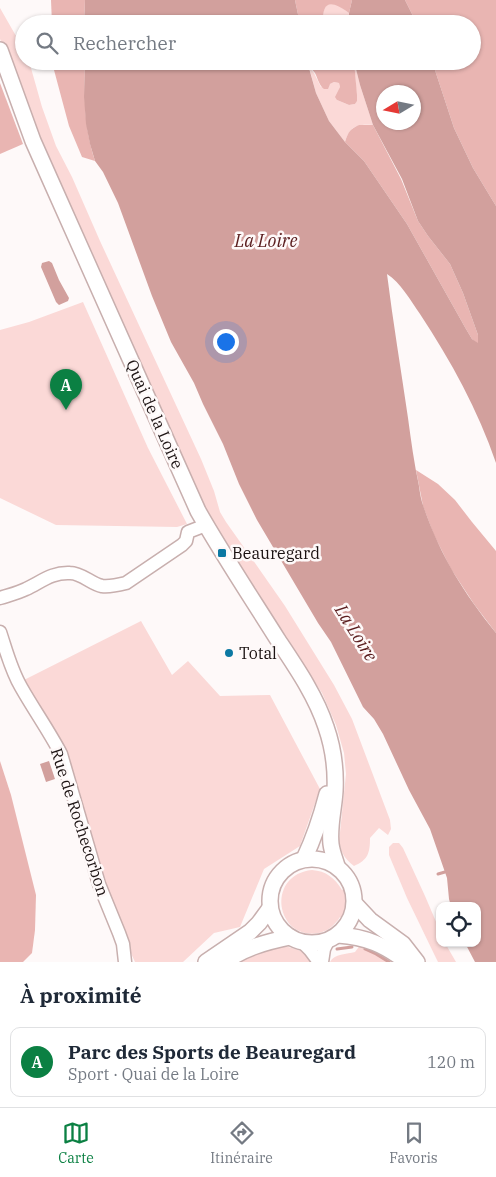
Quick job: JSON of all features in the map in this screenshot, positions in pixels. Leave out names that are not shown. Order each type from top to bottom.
[{"type":"main road","name":"Quai de la Loire","points":[[0,50],[48,177],[194,502],[206,525],[320,710],[331,746],[334,764],[335,789],[331,834],[337,866]]},
{"type":"main road","points":[[304,859],[313,842],[334,764]]},
{"type":"main road","points":[[296,940],[280,929],[274,919],[270,908],[270,894],[274,882],[281,871],[292,863],[316,858],[337,866],[352,885],[354,894],[352,916],[346,926],[333,938]]},
{"type":"main road","points":[[354,904],[370,920],[403,944],[417,962]]},
{"type":"main road","points":[[206,962],[250,932],[270,908]]},
{"type":"main road","points":[[224,962],[251,948],[274,940],[296,940],[311,944],[333,938],[360,938],[374,942],[407,962]]},
{"type":"street","points":[[0,598],[26,589],[48,576],[58,574],[76,574],[102,586],[116,586],[126,583],[182,545],[186,541],[188,532],[206,525]]},
{"type":"street","name":"Rue de Rochecorbon","points":[[0,632],[12,669],[20,686],[61,754],[99,884],[119,933],[125,962]]},
{"type":"street","points":[[320,962],[324,949],[333,938]]},
{"type":"street","points":[[296,940],[310,950],[320,962]]},
{"type":"shaded area","points":[[51,0],[85,0],[84,15],[52,15]]},
{"type":"shaded area","points":[[295,0],[352,0],[349,13],[333,4],[326,7],[323,15],[298,15]]},
{"type":"shaded area","points":[[405,0],[496,0],[496,206],[473,168],[454,128],[435,70],[481,70],[481,15],[412,15]]},
{"type":"shaded area","points":[[332,2],[338,5],[349,15],[323,15],[326,6]]},
{"type":"shaded area","points":[[0,8],[15,34],[15,70],[32,70],[56,146],[201,459],[220,512],[285,606],[334,685],[352,719],[390,820],[391,829],[388,835],[379,828],[370,838],[367,855],[354,866],[344,856],[339,842],[346,774],[344,753],[336,725],[322,693],[204,508],[42,149],[0,39]]},
{"type":"shaded area","points":[[54,70],[85,70],[86,112],[91,148],[95,161],[82,157],[69,126]]},
{"type":"shaded area","points":[[310,70],[314,73],[321,87],[334,82],[339,83],[337,100],[349,105],[355,104],[357,100],[355,70],[373,125],[359,125],[355,127],[349,132],[345,142],[329,121],[316,93]]},
{"type":"shaded area","points":[[312,70],[355,70],[357,95],[355,104],[349,105],[337,100],[335,97],[340,87],[339,83],[334,82],[330,84],[328,89],[324,89]]},
{"type":"shaded area","points":[[0,83],[23,144],[0,154]]},
{"type":"shaded area","points":[[359,125],[373,125],[401,179],[418,221],[450,264],[478,335],[478,344],[472,339],[466,329],[407,224],[364,161],[345,142],[350,131]]},
{"type":"shaded area","points":[[83,302],[148,448],[187,524],[177,527],[56,525],[0,498],[0,330],[29,322]]},
{"type":"shaded area","points":[[416,470],[438,484],[455,500],[496,551],[496,633],[451,569],[434,535],[423,506]]},
{"type":"shaded area","points":[[141,621],[172,675],[188,661],[220,696],[270,695],[320,789],[300,846],[264,869],[240,927],[214,933],[183,962],[135,962],[105,897],[58,739],[22,681]]},
{"type":"shaded area","points":[[0,761],[11,795],[36,895],[32,953],[23,962],[0,962]]},
{"type":"shaded area","points":[[393,843],[399,843],[403,848],[436,922],[436,947],[447,947],[456,962],[438,962],[407,898],[389,855],[389,847]]},
{"type":"shaded area","points":[[312,870],[326,874],[342,890],[346,889],[348,903],[344,918],[340,917],[331,927],[319,933],[304,933],[293,927],[285,918],[282,894],[287,883],[297,874]]},
{"type":"shaded area","points":[[361,944],[396,962],[330,962],[338,956],[355,952]]},
{"type":"shaded area","points":[[284,946],[305,953],[313,962],[238,962],[265,950]]},
{"type":"water","points":[[85,0],[295,0],[298,15],[84,15]]},
{"type":"water","points":[[352,0],[405,0],[412,15],[349,15]]},
{"type":"water","name":"La Loire","points":[[85,70],[310,70],[316,93],[329,121],[345,142],[364,161],[407,224],[466,329],[472,339],[478,343],[478,335],[450,264],[418,221],[402,179],[373,125],[356,70],[435,70],[454,128],[473,168],[496,206],[496,463],[481,424],[453,368],[409,298],[392,277],[387,274],[422,503],[438,543],[454,574],[496,633],[496,962],[475,962],[467,947],[481,947],[481,902],[450,902],[447,878],[430,829],[409,790],[383,734],[374,719],[363,707],[331,642],[257,520],[239,484],[223,444],[194,383],[171,342],[118,203],[103,172],[95,161],[90,144],[84,97]]},
{"type":"water","points":[[49,261],[52,263],[69,298],[68,301],[59,305],[41,267],[42,263]]},
{"type":"water","points":[[49,761],[55,779],[46,782],[40,764]]},
{"type":"waterway","points":[[438,874],[445,872]]},
{"type":"waterway","points":[[337,949],[352,947]]},
{"type":"waterway","points":[[365,949],[389,962]]},
{"type":"place","name":"Parc des Sports de Beauregard","points":[[66,410]]},
{"type":"place","name":"Beauregard","points":[[222,553]]},
{"type":"place","name":"Total","points":[[229,653]]}]
